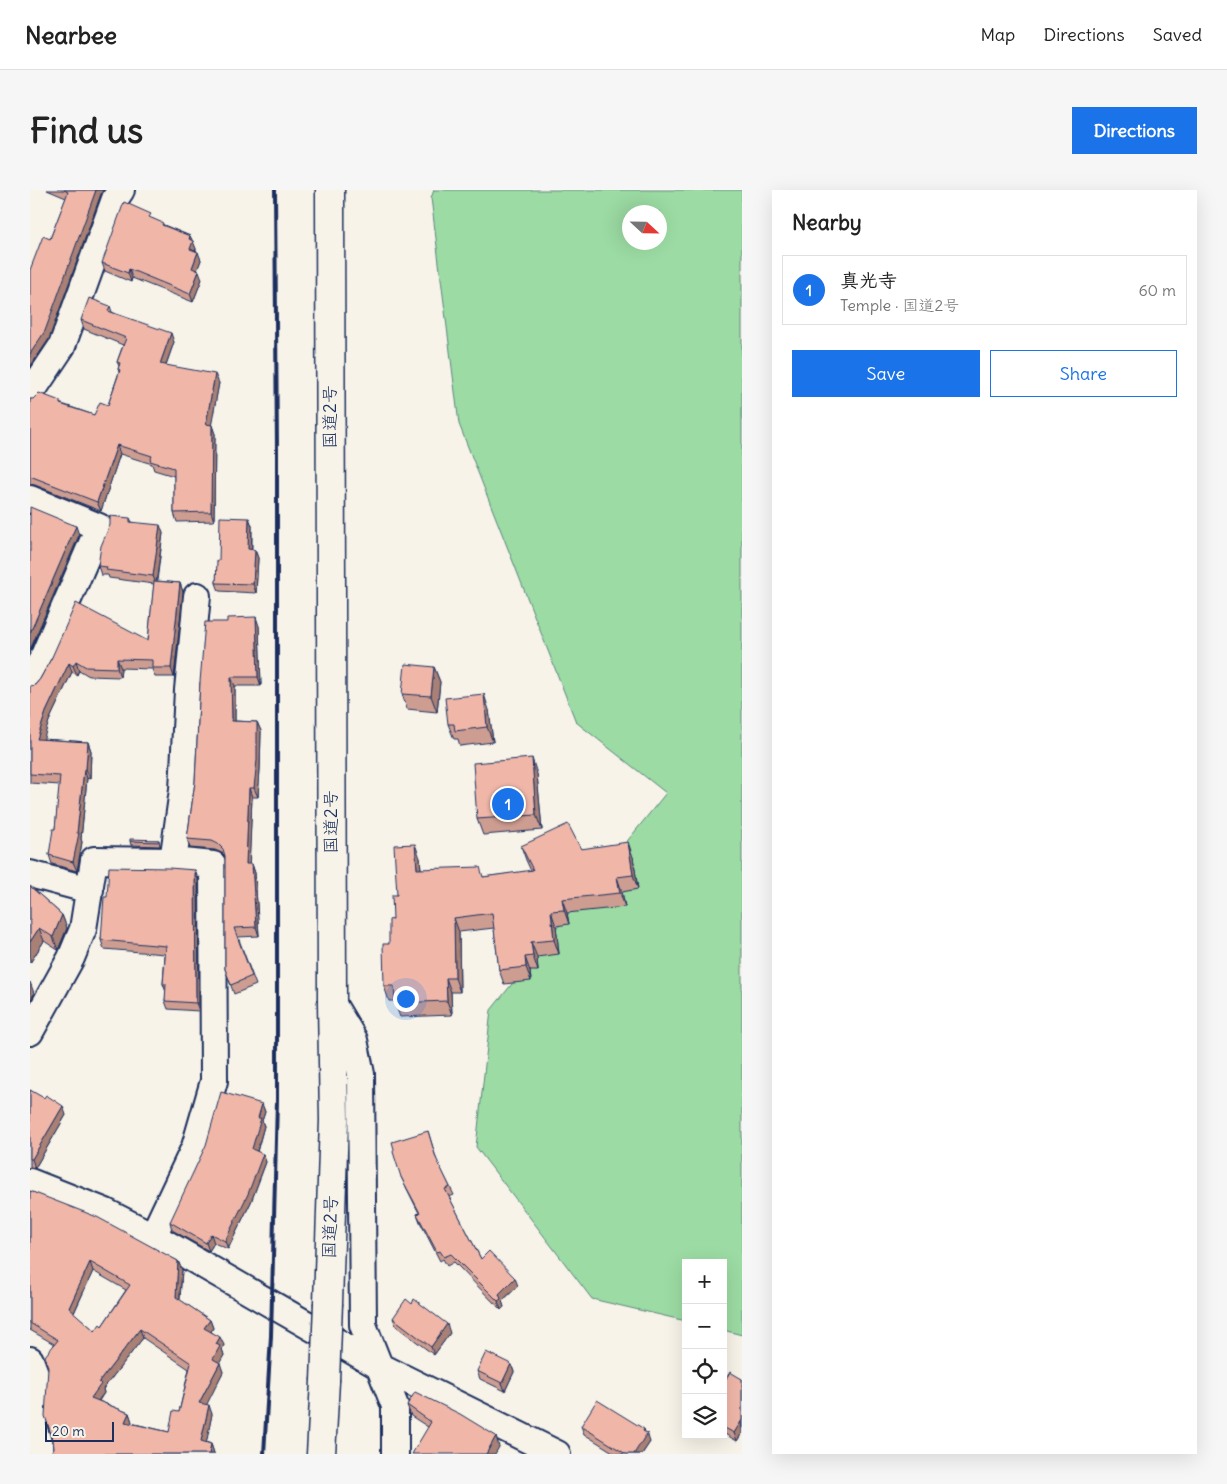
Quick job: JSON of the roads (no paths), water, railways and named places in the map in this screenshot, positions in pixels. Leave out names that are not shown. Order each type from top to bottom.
[{"type":"highway","name":"国道2号","points":[[321,1454],[334,1120],[330,190]]},
{"type":"street","points":[[30,394],[62,346],[115,199],[122,190]]},
{"type":"street","points":[[30,499],[99,527],[42,660],[30,681]]},
{"type":"street","points":[[173,861],[183,790],[188,690],[198,596]]},
{"type":"street","points":[[30,1032],[71,958],[83,929],[94,860],[173,861],[213,865],[214,1081],[195,1148],[153,1236]]},
{"type":"street","points":[[30,874],[90,890]]},
{"type":"street","points":[[332,1003],[354,1040],[361,1074],[363,1324],[395,1406],[395,1454]]},
{"type":"street","points":[[30,1182],[106,1212],[153,1236],[379,1366],[557,1454]]},
{"type":"street","points":[[30,1360],[36,1376],[33,1427],[42,1454]]},
{"type":"railway","points":[[264,1454],[271,1336],[277,1100],[275,190]]},
{"type":"place","name":"真光寺","points":[[508,804]]}]
